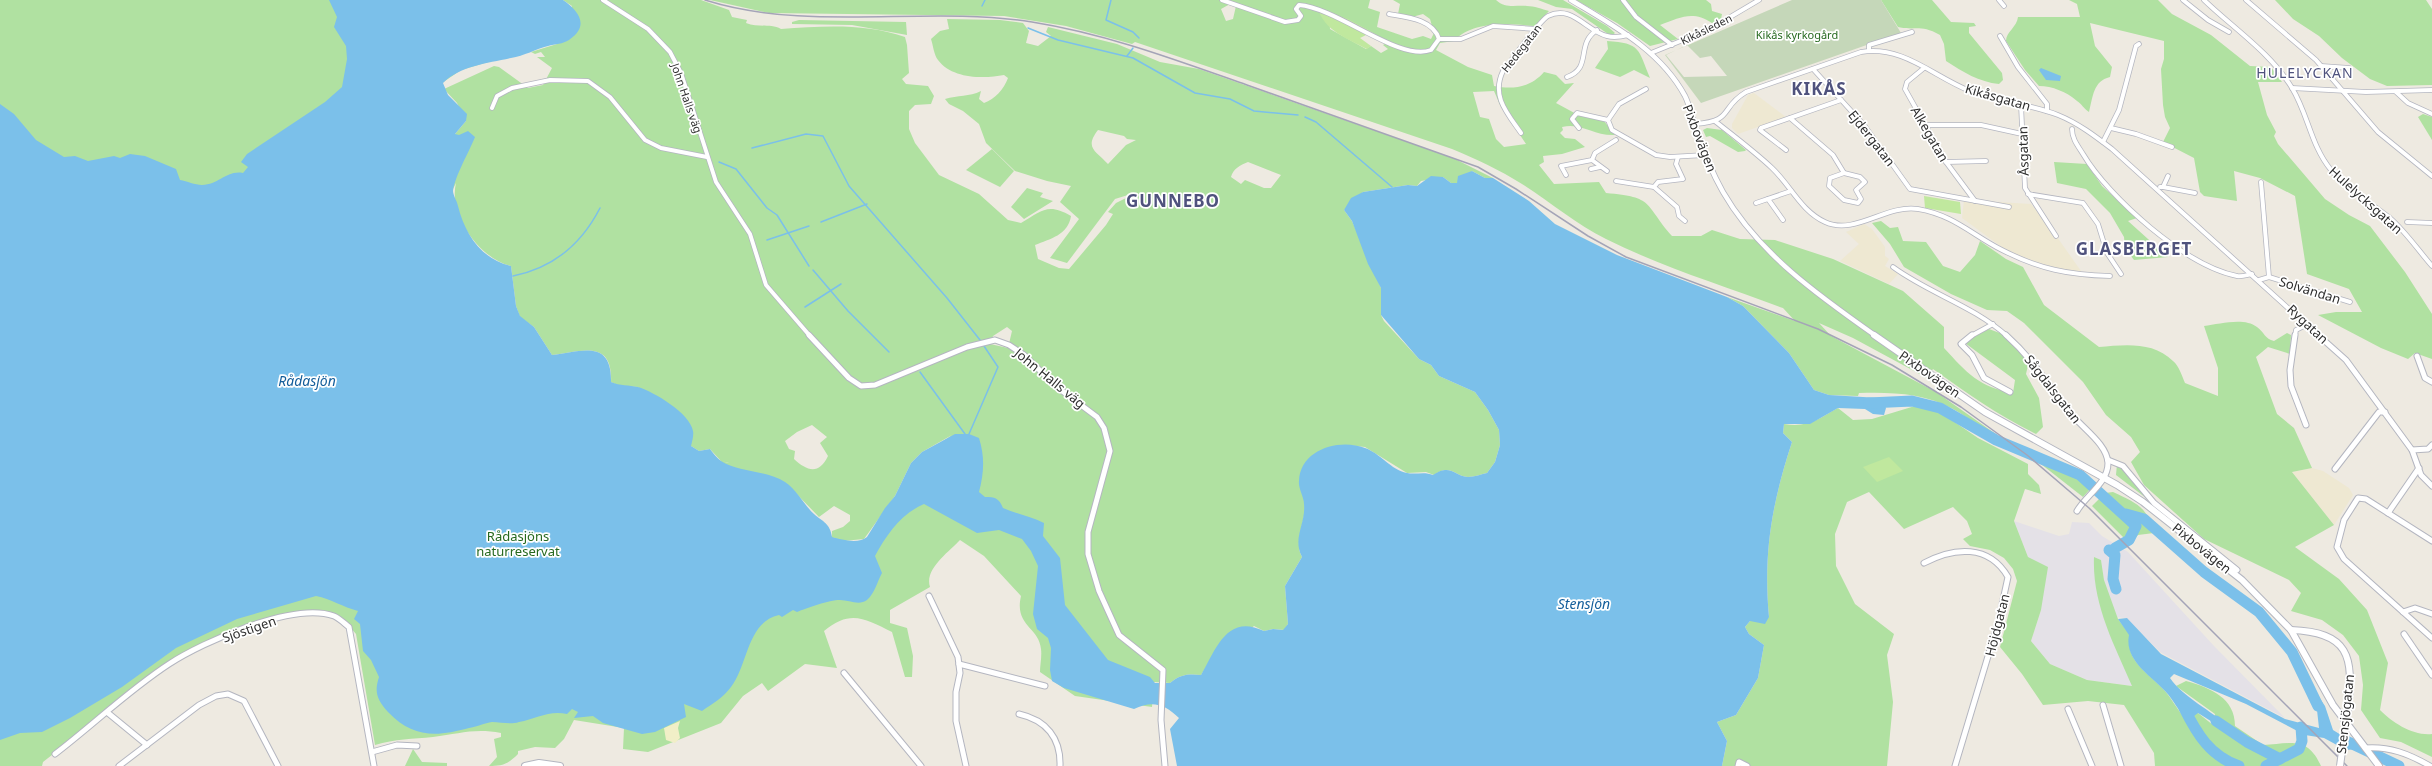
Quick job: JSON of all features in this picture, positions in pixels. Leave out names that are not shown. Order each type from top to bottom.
[{"type":"street","name":"John Halls väg","points":[[603,0],[648,29],[670,52],[681,73],[716,182],[750,234],[766,285],[837,367],[855,383],[865,386],[876,385],[967,347],[996,340],[1009,345],[1024,355],[1057,387],[1097,417],[1104,428],[1110,451],[1088,532],[1088,554],[1099,591],[1119,635],[1132,648],[1160,667],[1164,678],[1161,710],[1165,766]]},
{"type":"street","points":[[1222,0],[1285,22],[1298,20],[1301,16],[1297,8],[1307,3],[1314,3],[1344,15]]},
{"type":"street","name":"Pixbovägen","points":[[1571,0],[1628,35],[1651,53],[1680,90],[1695,124],[1705,155],[1723,192],[1743,221],[1769,251],[1804,283],[1985,412],[2021,434],[2105,478],[2143,502],[2220,562],[2264,601],[2291,630],[2333,705],[2379,766]]},
{"type":"street","points":[[1623,0],[1633,14],[1672,45]]},
{"type":"street","name":"Kikåsleden","points":[[1651,53],[1710,29],[1759,0]]},
{"type":"street","points":[[1999,0],[2004,6]]},
{"type":"street","points":[[2183,0],[2208,20],[2230,32]]},
{"type":"street","name":"Hulelycksgatan","points":[[2204,0],[2276,68],[2292,88],[2308,122],[2316,148],[2330,170],[2345,185],[2390,218],[2432,266]]},
{"type":"street","points":[[2246,0],[2321,66],[2378,132],[2432,176]]},
{"type":"street","name":"Hedegatan","points":[[1521,133],[1498,96],[1498,81],[1503,71],[1547,16],[1556,11],[1564,11],[1579,15],[1597,30],[1612,39],[1628,35]]},
{"type":"street","points":[[1389,14],[1426,24],[1436,32],[1439,39]]},
{"type":"street","points":[[1356,21],[1410,51],[1428,52],[1439,39]]},
{"type":"street","points":[[1439,39],[1458,40],[1484,28],[1499,25],[1536,29]]},
{"type":"street","points":[[1567,77],[1580,69],[1584,60],[1583,44],[1590,34],[1597,30]]},
{"type":"street","points":[[1695,124],[1716,122],[1725,117],[1738,96],[1869,50],[1869,46],[1872,44],[1912,32]]},
{"type":"street","points":[[2000,36],[2018,67],[2047,104],[2047,111]]},
{"type":"street","points":[[2103,142],[2111,128],[2129,83],[2136,46],[2139,44]]},
{"type":"street","name":"Kikåsgatan","points":[[1869,50],[1898,54],[1970,91],[2047,111],[2076,124],[2103,142]]},
{"type":"street","points":[[2321,66],[2349,68]]},
{"type":"street","name":"Alkegatan","points":[[1924,68],[1907,82],[1905,88],[1924,125],[1946,162],[1975,201]]},
{"type":"street","name":"Ejdergatan","points":[[1813,69],[1870,133],[1913,191],[1975,201]]},
{"type":"street","name":"John Halls väg","points":[[492,108],[497,96],[512,88],[550,80],[588,81],[603,90],[645,140],[660,148],[707,157]]},
{"type":"street","points":[[2292,88],[2396,92],[2432,90]]},
{"type":"street","points":[[1608,120],[1619,104],[1646,89]]},
{"type":"street","points":[[2396,92],[2408,103],[2432,114]]},
{"type":"street","points":[[1786,150],[1760,130],[1841,100]]},
{"type":"street","name":"Åsgatan","points":[[2021,105],[2023,180],[2028,194],[2056,236]]},
{"type":"street","points":[[1579,128],[1572,119],[1577,113],[1608,120]]},
{"type":"street","points":[[1790,118],[1833,156],[1844,173],[1860,177],[1864,182],[1856,190],[1861,200],[1858,203],[1844,200],[1829,186],[1830,178],[1844,173]]},
{"type":"street","points":[[1608,120],[1612,130],[1656,154],[1678,157],[1705,155]]},
{"type":"street","points":[[1716,122],[1773,170],[1810,214],[1830,224],[1848,226],[1893,210],[1918,209],[1957,221],[2001,250],[2042,268],[2079,276],[2110,276]]},
{"type":"street","points":[[1924,125],[1981,125],[2022,134]]},
{"type":"street","points":[[2111,128],[2142,136],[2172,148]]},
{"type":"street","points":[[2072,129],[2076,142],[2110,191],[2138,215],[2195,257],[2236,276],[2252,274]]},
{"type":"street","points":[[1592,160],[1595,153],[1616,140]]},
{"type":"street","name":"Rygatan","points":[[2103,142],[2308,324],[2356,372],[2412,450],[2421,475],[2432,486]]},
{"type":"street","points":[[1654,187],[1658,182],[1683,179],[1676,164],[1678,157]]},
{"type":"street","points":[[1592,160],[1607,171]]},
{"type":"street","points":[[1566,175],[1562,166],[1592,160]]},
{"type":"street","points":[[1946,162],[1986,161]]},
{"type":"street","points":[[1591,169],[1600,167]]},
{"type":"street","points":[[2163,187],[2168,176]]},
{"type":"street","points":[[1616,181],[1654,187],[1677,207],[1680,216],[1686,221]]},
{"type":"street","points":[[2259,280],[2269,277],[2261,182]]},
{"type":"street","points":[[2154,187],[2163,187],[2195,193]]},
{"type":"street","points":[[1756,203],[1791,191]]},
{"type":"street","points":[[2028,194],[2082,203],[2098,224],[2107,253],[2121,274]]},
{"type":"street","points":[[1768,200],[1783,220]]},
{"type":"street","points":[[1975,201],[1998,203],[2009,207]]},
{"type":"street","points":[[2407,222],[2432,223]]},
{"type":"street","name":"Sågdalsgatan","points":[[1893,267],[1962,304],[1993,324],[2025,352],[2042,372],[2108,460],[2123,466],[2159,508],[2237,570]]},
{"type":"street","name":"Solvändan","points":[[2269,277],[2350,302]]},
{"type":"street","points":[[1993,324],[1973,334],[1961,344],[1972,355],[1984,378],[2010,392]]},
{"type":"street","points":[[2306,425],[2291,386],[2290,370],[2296,330],[2308,324]]},
{"type":"street","points":[[2417,356],[2425,378],[2432,382]]},
{"type":"street","points":[[2336,469],[2379,412],[2385,412]]},
{"type":"street","points":[[2412,450],[2428,449],[2432,445]]},
{"type":"street","points":[[2077,511],[2105,478],[2108,460]]},
{"type":"street","points":[[2388,513],[2419,468]]},
{"type":"street","points":[[2432,541],[2361,498],[2356,501],[2344,520],[2338,550],[2344,559],[2403,612],[2430,632],[2432,638]]},
{"type":"street","name":"Höjdgatan","points":[[1924,563],[1948,555],[1978,552],[1996,560],[2008,577],[1998,622],[1955,766]]},
{"type":"street","points":[[929,596],[953,643],[959,664],[956,721],[960,746],[966,766]]},
{"type":"street","points":[[2403,612],[2415,608],[2432,614]]},
{"type":"street","name":"Sjöstigen","points":[[54,754],[175,660],[218,640],[297,613],[328,614],[345,622],[352,634],[374,766]]},
{"type":"street","name":"Stensjögatan","points":[[2291,630],[2316,631],[2334,641],[2343,649],[2350,662],[2351,686],[2340,766]]},
{"type":"street","points":[[2404,634],[2432,675]]},
{"type":"street","points":[[959,664],[1045,686]]},
{"type":"street","points":[[844,673],[921,766]]},
{"type":"street","points":[[119,766],[207,700],[228,694],[234,694],[244,701],[278,766]]},
{"type":"street","points":[[2103,705],[2121,766]]},
{"type":"street","points":[[2068,709],[2092,766]]},
{"type":"street","points":[[108,713],[147,746]]},
{"type":"street","points":[[1019,714],[1037,719],[1050,730],[1061,751],[1060,766]]},
{"type":"street","points":[[2363,745],[2407,754],[2430,766]]},
{"type":"street","points":[[372,752],[390,746],[417,746]]},
{"type":"street","points":[[525,766],[539,764],[560,766]]},
{"type":"street","points":[[1738,764],[1747,766]]},
{"type":"shaded area","points":[[1754,93],[1786,117],[1738,134],[1732,128],[1732,124],[1748,95]]},
{"type":"shaded area","points":[[1964,200],[2031,204],[2050,227],[2081,271],[2080,274],[2060,271],[2022,259],[2003,248],[1962,218]]},
{"type":"shaded area","points":[[1864,224],[1872,229],[1885,247],[1885,256],[1889,259],[1885,266],[1898,274],[1889,284],[1840,261],[1859,244],[1846,232]]},
{"type":"shaded area","points":[[2312,468],[2323,471],[2349,488],[2353,495],[2334,525],[2292,472]]},
{"type":"shaded area","points":[[2014,521],[2059,536],[2069,534],[2072,522],[2089,523],[2102,536],[2128,552],[2214,646],[2285,718],[2160,652],[2126,618],[2115,617],[2104,580],[2101,560],[2094,557],[2120,658],[2133,686],[2087,680],[2050,664],[2031,641],[2041,610],[2028,557]]},
{"type":"green space","name":"Rådasjöns naturreservat","points":[[0,0],[561,0],[502,58],[461,70],[442,83],[455,134],[466,121],[457,103],[444,89],[494,66],[499,67],[528,88],[543,85],[552,68],[537,57],[545,57],[541,52],[535,54],[531,52],[557,44],[572,6],[563,0],[701,0],[729,10],[732,17],[747,20],[746,23],[755,25],[773,26],[781,29],[844,27],[875,29],[905,37],[909,73],[902,79],[906,84],[928,86],[934,96],[931,104],[915,105],[909,111],[909,129],[915,143],[939,175],[979,194],[1008,220],[1021,223],[1040,212],[1050,209],[1063,212],[1071,216],[1066,228],[1062,232],[1035,245],[1038,259],[1059,268],[1069,269],[1106,225],[1113,214],[1108,212],[1116,203],[1126,198],[1128,195],[1115,199],[1067,263],[1050,258],[1079,219],[1060,202],[1071,186],[1047,181],[1015,171],[986,143],[979,124],[963,111],[949,104],[945,99],[981,91],[979,99],[984,103],[999,93],[1008,78],[1004,75],[987,77],[969,76],[951,71],[944,66],[937,58],[931,39],[940,31],[949,29],[947,19],[1000,20],[1023,23],[1029,31],[1026,43],[1038,46],[1051,36],[1046,32],[1048,27],[1117,44],[1160,62],[1199,69],[1453,158],[1493,178],[1485,178],[1472,171],[1457,183],[1451,183],[1443,177],[1421,181],[1417,186],[1408,185],[1363,192],[1344,210],[1352,221],[1381,288],[1381,315],[1384,321],[1419,359],[1431,365],[1439,376],[1475,392],[1488,410],[1499,430],[1500,445],[1495,462],[1487,473],[1470,477],[1463,476],[1449,470],[1445,470],[1434,475],[1426,472],[1407,473],[1365,447],[1347,445],[1299,481],[1305,508],[1299,539],[1302,557],[1285,586],[1288,624],[1284,630],[1273,629],[1264,631],[1254,626],[1209,662],[1201,675],[1185,675],[1170,683],[1154,682],[1152,707],[1075,696],[1040,672],[1041,652],[1039,642],[1021,614],[1021,596],[984,556],[960,540],[934,567],[929,580],[930,587],[890,610],[890,623],[907,628],[913,656],[912,677],[905,677],[892,632],[874,623],[858,618],[842,620],[824,631],[837,668],[805,664],[768,691],[762,683],[743,696],[721,723],[648,752],[623,749],[624,728],[574,720],[564,739],[555,748],[535,747],[518,751],[518,754],[511,760],[498,766],[489,766],[497,757],[494,739],[501,737],[501,733],[483,731],[467,732],[397,740],[375,745],[356,634],[343,619],[326,611],[310,610],[282,616],[202,646],[145,682],[43,762],[42,766],[0,766]],"holes":[[[1098,130],[1124,136],[1127,139],[1136,140],[1126,145],[1108,164],[1093,149],[1092,141]],[[1248,162],[1281,175],[1271,188],[1264,188],[1245,180],[1241,184],[1231,177],[1233,172]],[[456,183],[455,195],[457,208],[469,234],[488,255],[499,262],[511,266],[516,306],[520,317],[534,327],[552,355],[584,350],[594,351],[601,354],[607,359],[610,368],[611,382],[619,386],[638,387],[691,446],[699,451],[710,449],[721,461],[704,454],[690,446],[610,383],[551,357],[519,317],[515,306],[465,235],[451,193]],[[1007,327],[1012,331],[1008,348],[990,344],[993,336]],[[812,425],[827,437],[820,443],[828,456],[821,466],[812,469],[808,468],[794,459],[795,451],[789,449],[785,441],[797,432]],[[952,435],[935,447],[871,538],[861,542],[843,541],[864,539],[895,496],[911,463],[922,452]],[[786,483],[819,517],[834,506],[850,515],[850,521],[843,527],[832,531],[832,537]]]},
{"type":"green space","points":[[710,0],[1370,0],[1368,8],[1380,12],[1377,27],[1412,39],[1423,36],[1431,39],[1434,33],[1430,19],[1423,14],[1412,17],[1398,14],[1400,4],[1393,0],[1496,0],[1507,6],[1530,6],[1549,11],[1535,26],[1503,24],[1482,26],[1462,34],[1454,41],[1440,43],[1436,50],[1468,67],[1492,75],[1494,86],[1508,88],[1522,86],[1534,81],[1544,72],[1556,75],[1565,84],[1574,83],[1556,103],[1580,116],[1604,121],[1615,135],[1607,135],[1576,126],[1562,127],[1563,130],[1560,133],[1565,138],[1575,139],[1585,147],[1562,154],[1543,156],[1544,162],[1539,165],[1554,184],[1599,182],[1606,193],[1633,197],[1641,200],[1652,209],[1672,236],[1701,236],[1712,230],[1740,239],[1775,240],[1833,259],[1903,291],[1944,327],[1944,348],[1967,372],[1982,383],[2013,393],[2015,380],[1965,343],[1971,338],[1989,329],[2005,335],[2029,361],[2026,374],[2039,398],[2043,427],[2036,434],[1996,412],[1933,369],[1927,378],[1853,338],[1819,323],[1831,336],[1936,392],[2010,444],[1995,437],[1953,409],[1931,400],[1895,393],[1859,393],[1858,396],[1829,395],[1814,390],[1789,353],[1743,306],[1727,297],[1795,321],[1783,308],[1671,267],[1606,239],[1574,220],[1514,179],[1488,165],[1452,149],[1135,42],[1132,44],[1066,26],[1004,16],[769,13]],"holes":[[[1230,4],[1236,6],[1233,19],[1226,21],[1221,9]],[[1329,14],[1352,22],[1374,33],[1388,42],[1383,45],[1388,49],[1381,53],[1371,46],[1366,49],[1330,29]],[[1494,91],[1500,105],[1526,144],[1504,147],[1496,139],[1489,119],[1480,117],[1473,92]]]},
{"type":"green space","points":[[1538,0],[1563,0],[1607,26],[1615,33],[1611,36],[1572,9],[1556,7]]},
{"type":"green space","points":[[1576,0],[1706,0],[1711,4],[1712,11],[1722,14],[1721,19],[1712,23],[1698,17],[1686,16],[1660,25],[1678,39],[1650,46],[1617,23]]},
{"type":"green space","name":"Kikås kyrkogård","points":[[1792,0],[1881,0],[1901,33],[1701,103],[1665,55],[1676,50],[1666,55],[1684,77],[1727,76],[1711,56],[1700,58],[1687,45]]},
{"type":"green space","points":[[1881,0],[1932,0],[1951,22],[1974,23],[1976,26],[1969,27],[1969,33],[2002,73],[2003,80],[1999,84],[1978,79],[1946,61],[1944,44],[1940,35],[1923,29],[1898,27]]},
{"type":"green space","points":[[2069,0],[2158,0],[2172,14],[2211,35],[2250,66],[2271,67],[2282,82],[2258,82],[2267,115],[2276,132],[2274,136],[2278,144],[2325,199],[2349,215],[2370,226],[2405,272],[2432,314],[2432,359],[2415,353],[2408,359],[2381,348],[2318,315],[2336,312],[2362,312],[2349,289],[2307,274],[2295,196],[2260,178],[2234,171],[2237,201],[2204,196],[2200,192],[2194,158],[2163,142],[2170,128],[2165,117],[2163,105],[2161,69],[2164,59],[2164,41],[2090,23],[2095,46],[2112,67],[2110,77],[2104,79],[2097,86],[2089,112],[2079,102],[2064,92],[2054,88],[2039,86],[2025,70],[2006,41],[2006,38],[2016,24],[2018,17],[2080,17],[2077,4]]},
{"type":"green space","points":[[2275,0],[2426,0],[2432,9],[2432,85],[2387,86],[2370,79],[2342,58],[2319,36],[2293,19]]},
{"type":"green space","points":[[1318,8],[1348,19],[1372,32],[1360,38],[1371,46],[1367,49],[1337,33],[1325,22]]},
{"type":"green space","points":[[799,20],[906,22],[907,35],[852,25],[792,24],[792,22]]},
{"type":"green space","points":[[1607,41],[1626,44],[1637,49],[1650,78],[1634,70],[1620,77],[1595,68],[1608,49]]},
{"type":"green space","points":[[2423,114],[2432,117],[2432,140],[2418,117]]},
{"type":"green space","points":[[1707,128],[1722,130],[1746,150],[1738,152],[1710,136],[1706,137],[1703,130]]},
{"type":"green space","points":[[992,149],[1014,171],[1000,187],[966,170]]},
{"type":"green space","points":[[2054,162],[2087,164],[2102,186],[2137,218],[2128,221],[2168,257],[2134,260],[2125,248],[2124,237],[2110,213],[2086,189],[2057,183]]},
{"type":"green space","points":[[1027,188],[1043,193],[1040,197],[1053,201],[1024,219],[1011,207]]},
{"type":"green space","points":[[1924,196],[1960,202],[1961,214],[1925,208]]},
{"type":"green space","points":[[1881,221],[1890,228],[1898,227],[1903,241],[1926,242],[1943,266],[1960,272],[1975,255],[1980,241],[2006,259],[2023,267],[2044,305],[2099,347],[2128,345],[2147,347],[2157,350],[2175,363],[2185,383],[2218,396],[2218,368],[2204,326],[2232,322],[2245,322],[2257,327],[2267,337],[2274,341],[2287,333],[2291,335],[2290,354],[2268,347],[2256,357],[2277,414],[2294,428],[2312,468],[2292,472],[2334,525],[2295,547],[2339,579],[2367,610],[2388,663],[2380,710],[2391,720],[2404,728],[2418,733],[2432,734],[2432,757],[2401,742],[2380,738],[2361,710],[2363,685],[2359,656],[2343,635],[2322,620],[2291,611],[2301,593],[2289,580],[2204,539],[2144,485],[2131,462],[2140,452],[2131,437],[2106,415],[2083,382],[2024,323],[2007,311],[1987,310],[1951,294],[1904,267],[1890,244],[1872,223]]},
{"type":"green space","points":[[1915,406],[1934,408],[1978,438],[2028,464],[2028,474],[2039,485],[2041,494],[2025,489],[2014,521],[2028,557],[2048,567],[2041,610],[2031,641],[2050,664],[2087,680],[2132,686],[2100,607],[2094,574],[2094,557],[2101,560],[2104,580],[2118,619],[2130,635],[2129,644],[2135,660],[2140,667],[2165,691],[2182,715],[2198,713],[2213,725],[2215,714],[2176,686],[2186,681],[2204,687],[2220,696],[2231,708],[2235,726],[2263,745],[2290,743],[2304,745],[2316,756],[2321,766],[2155,766],[2154,753],[2124,705],[2088,701],[2043,705],[2022,674],[2000,647],[2017,581],[2013,569],[2004,558],[1990,550],[1970,546],[1963,539],[1972,534],[1967,521],[1953,507],[1904,529],[1869,492],[1847,502],[1835,534],[1836,566],[1855,604],[1894,634],[1887,655],[1893,702],[1887,766],[1722,766],[1727,741],[1717,722],[1736,715],[1758,678],[1764,645],[1749,634],[1745,627],[1750,621],[1769,617],[1767,594],[1768,550],[1774,507],[1792,442],[1783,433],[1784,424],[1806,424],[1838,408],[1853,420],[1872,419]]},
{"type":"green space","points":[[1889,457],[1903,471],[1877,482],[1863,467]]},
{"type":"green space","points":[[2032,457],[2077,477],[2091,488],[2083,497]]},
{"type":"green space","points":[[2117,464],[2126,471],[2146,498],[2116,475]]},
{"type":"green space","points":[[2113,492],[2140,506],[2148,517],[2154,533],[2138,535],[2129,543],[2092,506],[2105,493]]},
{"type":"green space","points":[[413,749],[422,762],[447,763],[447,766],[405,766]]},
{"type":"sand","points":[[680,721],[678,728],[680,738],[675,743],[666,740],[664,728]]},
{"type":"water","name":"Rådasjön","points":[[329,0],[563,0],[569,4],[580,19],[581,24],[575,35],[569,40],[543,47],[521,56],[466,69],[450,77],[443,83],[448,95],[467,114],[466,121],[455,134],[459,135],[468,131],[475,137],[459,171],[453,191],[465,226],[476,244],[491,258],[500,263],[511,266],[516,306],[520,316],[534,327],[552,355],[584,350],[601,354],[606,359],[610,368],[611,382],[638,387],[653,393],[678,410],[685,417],[693,431],[691,446],[699,451],[710,449],[720,460],[728,465],[769,475],[785,482],[793,489],[814,514],[826,523],[830,529],[832,537],[850,541],[860,540],[867,537],[885,508],[895,496],[911,463],[922,452],[955,434],[969,434],[979,438],[983,465],[979,492],[985,497],[996,499],[1000,502],[1003,508],[1044,523],[1043,536],[1060,558],[1065,605],[1108,660],[1150,677],[1155,683],[1170,683],[1185,675],[1201,675],[1224,636],[1232,630],[1241,627],[1251,627],[1264,631],[1273,629],[1283,630],[1288,624],[1285,586],[1302,557],[1298,544],[1304,504],[1299,487],[1299,481],[1301,470],[1306,461],[1314,454],[1333,446],[1344,444],[1355,445],[1370,450],[1396,469],[1407,473],[1426,473],[1433,475],[1444,470],[1448,470],[1468,477],[1487,473],[1495,462],[1500,445],[1499,430],[1488,410],[1475,392],[1439,376],[1431,365],[1419,359],[1381,315],[1381,288],[1368,264],[1352,221],[1344,210],[1351,198],[1363,192],[1408,185],[1417,186],[1431,176],[1443,177],[1451,183],[1457,183],[1458,176],[1472,171],[1485,178],[1493,178],[1529,201],[1555,224],[1617,255],[1727,297],[1743,306],[1789,353],[1814,390],[1829,395],[1880,398],[1886,408],[1884,415],[1873,414],[1865,409],[1838,408],[1810,424],[1784,424],[1783,433],[1792,442],[1774,507],[1768,550],[1767,594],[1769,617],[1765,624],[1750,621],[1745,627],[1749,634],[1764,645],[1758,678],[1736,715],[1717,722],[1727,741],[1722,766],[1177,766],[1170,729],[1179,718],[1169,709],[1152,704],[1134,709],[1064,688],[1052,681],[1050,670],[1051,648],[1048,638],[1037,629],[1033,614],[1038,566],[1031,551],[1022,539],[999,530],[977,533],[924,504],[908,513],[895,526],[875,556],[882,573],[874,591],[867,600],[861,603],[843,600],[830,601],[797,612],[793,610],[782,617],[779,615],[768,619],[760,626],[754,635],[737,678],[725,694],[702,711],[684,704],[686,717],[655,732],[642,734],[603,723],[593,716],[574,718],[578,712],[572,709],[567,714],[554,713],[512,723],[492,722],[446,733],[435,734],[416,731],[397,721],[379,700],[377,687],[379,677],[371,660],[363,651],[360,624],[354,619],[358,611],[316,596],[237,619],[176,648],[122,687],[70,718],[42,732],[20,733],[0,740],[0,104],[14,114],[36,140],[64,157],[75,156],[88,161],[114,156],[120,158],[130,154],[145,156],[176,169],[180,180],[199,185],[213,183],[227,175],[243,173],[248,167],[241,162],[247,154],[325,102],[342,87],[347,59],[346,46],[334,27],[337,17]]},
{"type":"water","points":[[2041,68],[2061,76],[2060,81],[2046,80],[2039,70]]},
{"type":"water","points":[[2127,618],[2161,654],[2285,719],[2319,728],[2317,710],[2309,695],[2315,691],[2325,706],[2333,730],[2354,743],[2357,749],[2346,750],[2324,738],[2305,735],[2246,704],[2174,674],[2170,678],[2183,692],[2229,727],[2225,730],[2198,713],[2189,720],[2165,691],[2134,659],[2128,644],[2129,635],[2118,619]]},
{"type":"waterway","points":[[982,6],[985,0]]},
{"type":"waterway","points":[[1111,0],[1106,20],[1133,32],[1139,38]]},
{"type":"waterway","points":[[1028,28],[1058,40],[1133,58],[1195,93],[1230,99],[1254,111],[1298,115]]},
{"type":"waterway","points":[[1127,56],[1133,48]]},
{"type":"waterway","points":[[1305,117],[1316,122],[1392,187]]},
{"type":"waterway","points":[[752,148],[806,134],[823,136],[849,186],[865,205]]},
{"type":"waterway","points":[[719,162],[736,169],[767,208],[777,215],[788,233]]},
{"type":"waterway","points":[[821,222],[865,205]]},
{"type":"waterway","points":[[865,205],[947,298],[980,340]]},
{"type":"waterway","points":[[513,276],[541,267],[564,253],[575,244],[584,233],[600,208]]},
{"type":"waterway","points":[[788,233],[809,226]]},
{"type":"waterway","points":[[767,240],[788,233]]},
{"type":"waterway","points":[[788,233],[809,266]]},
{"type":"waterway","points":[[813,270],[831,291]]},
{"type":"waterway","points":[[831,291],[841,284]]},
{"type":"waterway","points":[[805,307],[831,291]]},
{"type":"waterway","points":[[831,291],[848,311],[889,352]]},
{"type":"waterway","points":[[969,434],[998,367],[984,346]]},
{"type":"waterway","points":[[920,372],[965,434]]},
{"type":"waterway","points":[[1869,403],[1912,401],[1940,408],[1996,440],[2080,475],[2136,526],[2129,540],[2115,548]]},
{"type":"waterway","points":[[2126,514],[2144,519],[2204,572],[2259,612],[2292,652],[2318,706]]},
{"type":"waterway","points":[[2109,550],[2115,555],[2113,579],[2116,589]]},
{"type":"waterway","points":[[2184,708],[2199,735],[2212,750],[2229,762],[2239,766]]},
{"type":"waterway","points":[[2216,721],[2247,742],[2280,759]]},
{"type":"waterway","points":[[2280,759],[2299,749],[2302,741],[2301,727]]},
{"type":"waterway","points":[[2344,740],[2399,766]]},
{"type":"waterway","points":[[2266,766],[2280,759]]},
{"type":"railway","points":[[705,0],[745,10],[785,15],[826,17],[950,16],[1032,22],[1060,27],[1087,33],[1168,57],[1478,167],[1516,189],[1588,236],[1626,257],[1818,329],[1892,365],[1961,407],[2027,455],[2089,508],[2347,766]]},
{"type":"district","name":"HULELYCKAN","points":[[2305,72]]},
{"type":"district","name":"KIKÅS","points":[[1819,88]]},
{"type":"district","name":"GUNNEBO","points":[[1173,200]]},
{"type":"district","name":"GLASBERGET","points":[[2134,248]]},
{"type":"water label","name":"Stensjön","points":[[1584,603]]}]
